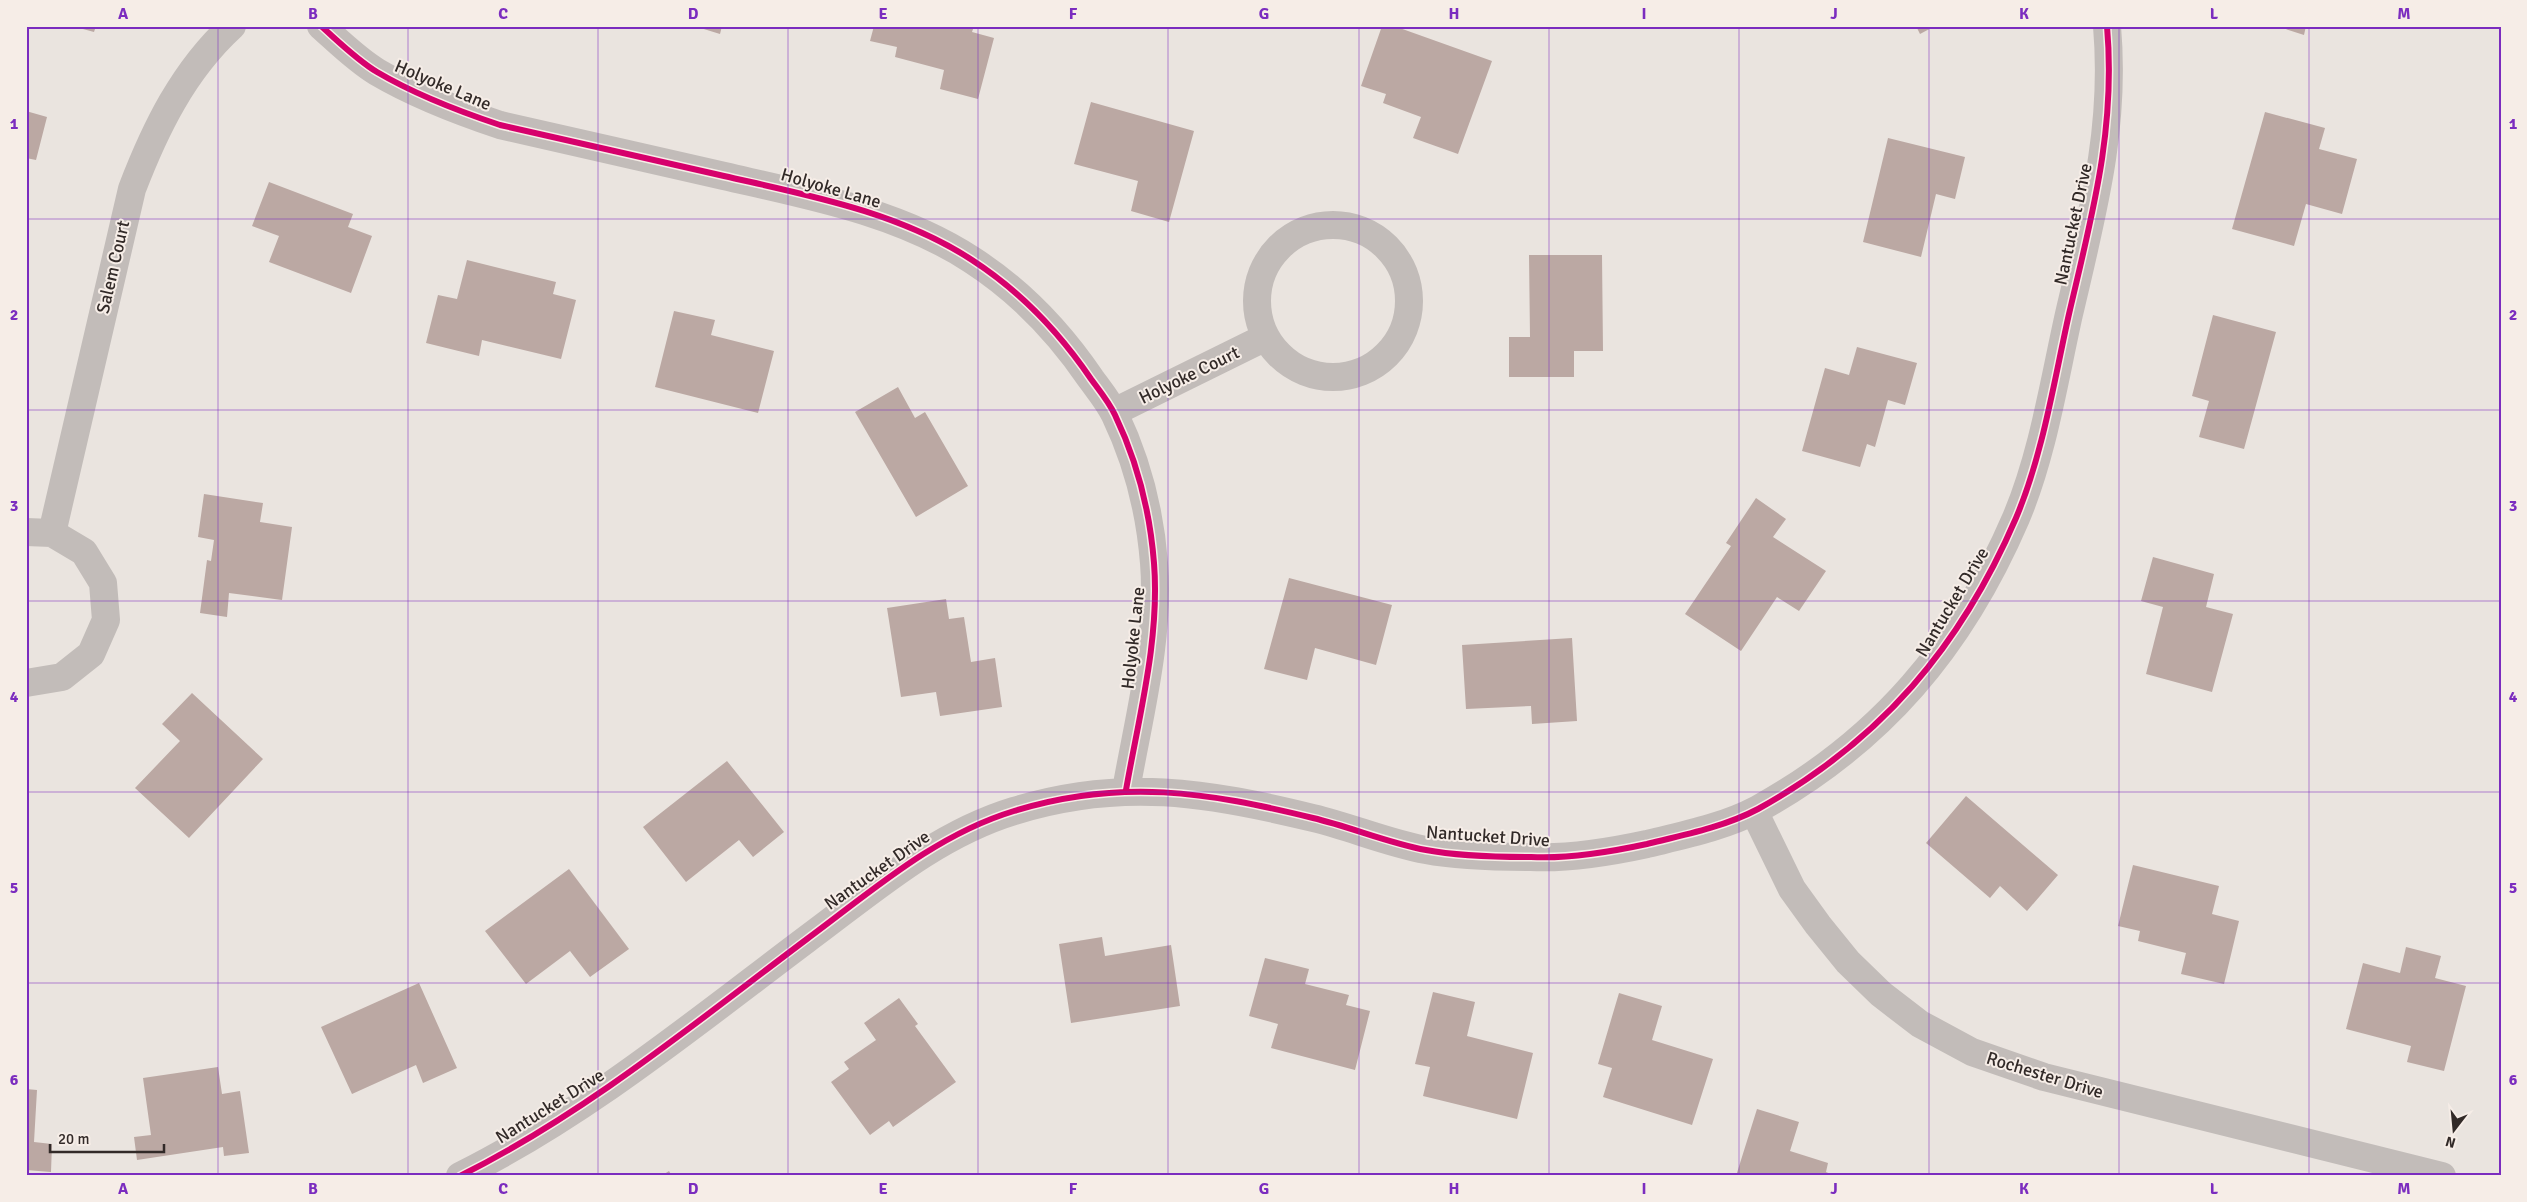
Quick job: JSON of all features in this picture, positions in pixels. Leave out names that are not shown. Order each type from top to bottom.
[{"type":"street","name":"Salem Court","points":[[26,683],[62,676],[91,654],[106,620],[103,583],[84,552],[39,533],[132,189],[151,140],[177,92],[214,43],[232,26]]},
{"type":"street","name":"Holyoke Lane","points":[[321,26],[376,72],[422,96],[467,114],[500,125],[795,192],[878,216],[928,236],[971,260],[1027,302],[1069,347],[1114,412],[1132,453],[1149,522],[1154,564],[1155,610],[1126,790]]},
{"type":"street","name":"Nantucket Drive","points":[[460,1176],[512,1150],[597,1096],[913,860],[971,826],[1016,810],[1078,794],[1126,790],[1168,792],[1229,800],[1314,818],[1427,850],[1537,858],[1622,849],[1694,833],[1754,811],[1858,742],[1894,708],[1932,665],[1970,608],[2019,512],[2036,457],[2094,208],[2104,155],[2111,70],[2107,26]]},
{"type":"street","points":[[1335,224],[1366,232],[1391,252],[1407,280],[1409,312],[1398,342],[1376,366],[1346,378],[1314,376],[1285,362],[1264,338],[1256,307],[1260,275],[1277,248],[1303,230],[1335,224]]},
{"type":"street","name":"Holyoke Court","points":[[1114,412],[1264,338]]},
{"type":"street","name":"Rochester Drive","points":[[1754,811],[1792,889],[1818,925],[1848,962],[1881,994],[1928,1029],[1972,1052],[2044,1077],[2442,1176]]},
{"type":"building","points":[[72,26],[96,26],[94,32]]},
{"type":"building","points":[[694,26],[722,26],[720,34]]},
{"type":"building","points":[[874,26],[974,26],[972,32],[994,38],[978,99],[940,89],[944,70],[895,57],[897,47],[870,41]]},
{"type":"building","points":[[1382,26],[1394,26],[1492,61],[1458,154],[1413,138],[1421,117],[1383,103],[1386,94],[1361,86]]},
{"type":"building","points":[[1916,26],[1935,26],[1920,34]]},
{"type":"building","points":[[2276,26],[2306,26],[2304,35]]},
{"type":"building","points":[[1091,102],[1194,131],[1169,222],[1131,211],[1138,181],[1074,164]]},
{"type":"building","points":[[26,111],[47,117],[36,160],[26,158]]},
{"type":"building","points":[[2265,112],[2325,128],[2319,149],[2357,159],[2342,214],[2306,204],[2294,246],[2232,229]]},
{"type":"building","points":[[1888,138],[1965,157],[1955,199],[1936,194],[1921,257],[1863,242]]},
{"type":"building","points":[[269,182],[353,214],[348,227],[372,236],[351,293],[269,262],[279,236],[252,226]]},
{"type":"building","points":[[1529,255],[1602,255],[1603,351],[1574,351],[1574,377],[1509,377],[1509,337],[1530,337]]},
{"type":"building","points":[[467,260],[556,282],[553,294],[576,300],[561,359],[482,340],[479,356],[426,343],[438,295],[457,299]]},
{"type":"building","points":[[674,311],[715,320],[711,335],[774,351],[758,413],[655,387]]},
{"type":"building","points":[[2213,315],[2276,332],[2244,449],[2199,437],[2209,401],[2192,396]]},
{"type":"building","points":[[1857,347],[1917,363],[1905,405],[1888,400],[1875,447],[1867,444],[1860,467],[1802,451],[1825,368],[1849,375]]},
{"type":"building","points":[[898,387],[915,418],[925,412],[968,486],[916,517],[855,412]]},
{"type":"building","points":[[204,494],[263,503],[260,522],[292,527],[282,600],[229,593],[227,617],[200,613],[207,560],[211,561],[214,540],[198,537]]},
{"type":"building","points":[[1756,498],[1786,519],[1773,537],[1826,571],[1799,611],[1777,597],[1741,651],[1685,614],[1731,546],[1726,543]]},
{"type":"building","points":[[2153,557],[2214,574],[2206,607],[2233,614],[2212,692],[2146,674],[2163,607],[2141,601]]},
{"type":"building","points":[[1289,578],[1392,605],[1376,665],[1315,648],[1307,680],[1264,669]]},
{"type":"building","points":[[946,599],[949,619],[964,617],[971,662],[995,658],[1002,707],[940,716],[936,692],[901,697],[887,608]]},
{"type":"building","points":[[1572,638],[1577,721],[1532,724],[1531,706],[1466,709],[1462,645]]},
{"type":"building","points":[[192,693],[263,759],[189,838],[135,788],[180,741],[162,724]]},
{"type":"building","points":[[727,761],[784,832],[753,857],[739,840],[686,882],[643,827]]},
{"type":"building","points":[[1966,796],[2058,875],[2027,911],[2000,886],[1990,898],[1926,843]]},
{"type":"building","points":[[2133,865],[2219,886],[2212,914],[2239,921],[2224,984],[2181,974],[2186,953],[2138,941],[2140,931],[2118,926]]},
{"type":"building","points":[[569,869],[629,949],[590,977],[570,951],[526,984],[485,931]]},
{"type":"building","points":[[1102,937],[1105,956],[1171,945],[1180,1006],[1071,1023],[1059,944]]},
{"type":"building","points":[[2406,947],[2441,956],[2435,978],[2466,986],[2444,1071],[2407,1062],[2411,1046],[2346,1029],[2363,963],[2400,973]]},
{"type":"building","points":[[1265,958],[1309,969],[1305,984],[1349,995],[1346,1005],[1370,1011],[1355,1070],[1271,1048],[1278,1024],[1249,1016]]},
{"type":"building","points":[[419,983],[457,1068],[423,1083],[416,1065],[352,1094],[321,1027]]},
{"type":"building","points":[[1433,992],[1475,1002],[1467,1036],[1533,1053],[1517,1119],[1423,1096],[1430,1067],[1415,1064]]},
{"type":"building","points":[[1619,993],[1662,1006],[1652,1040],[1713,1059],[1692,1125],[1603,1097],[1612,1068],[1598,1064]]},
{"type":"building","points":[[899,998],[918,1024],[915,1026],[956,1082],[893,1127],[889,1121],[870,1135],[831,1082],[849,1069],[844,1062],[876,1040],[864,1023]]},
{"type":"building","points":[[218,1067],[222,1094],[240,1091],[249,1153],[224,1156],[223,1147],[137,1160],[134,1137],[151,1135],[143,1078]]},
{"type":"building","points":[[26,1089],[37,1090],[34,1142],[52,1144],[51,1172],[26,1170]]},
{"type":"building","points":[[1757,1109],[1799,1122],[1790,1151],[1828,1163],[1826,1172],[1835,1176],[1736,1176]]},
{"type":"building","points":[[669,1171],[672,1176],[661,1176]]},
{"type":"cycle path","points":[[321,26],[355,56],[377,72],[422,95],[500,125],[820,198],[883,217],[914,229],[944,243],[990,272],[1038,314],[1066,345],[1110,405],[1130,450],[1146,506],[1154,563],[1154,620],[1147,677],[1126,790]]},
{"type":"cycle path","points":[[460,1176],[552,1124],[596,1095],[681,1034],[905,866],[957,834],[985,821],[1014,811],[1053,801],[1091,795],[1164,792],[1237,801],[1274,809],[1327,822],[1412,847],[1438,852],[1464,855],[1560,857],[1633,847],[1718,826],[1758,809],[1802,782],[1842,753],[1879,721],[1912,686],[1943,648],[1970,608],[2016,518],[2034,469],[2041,443],[2094,207],[2105,136],[2108,101],[2107,26]]}]
